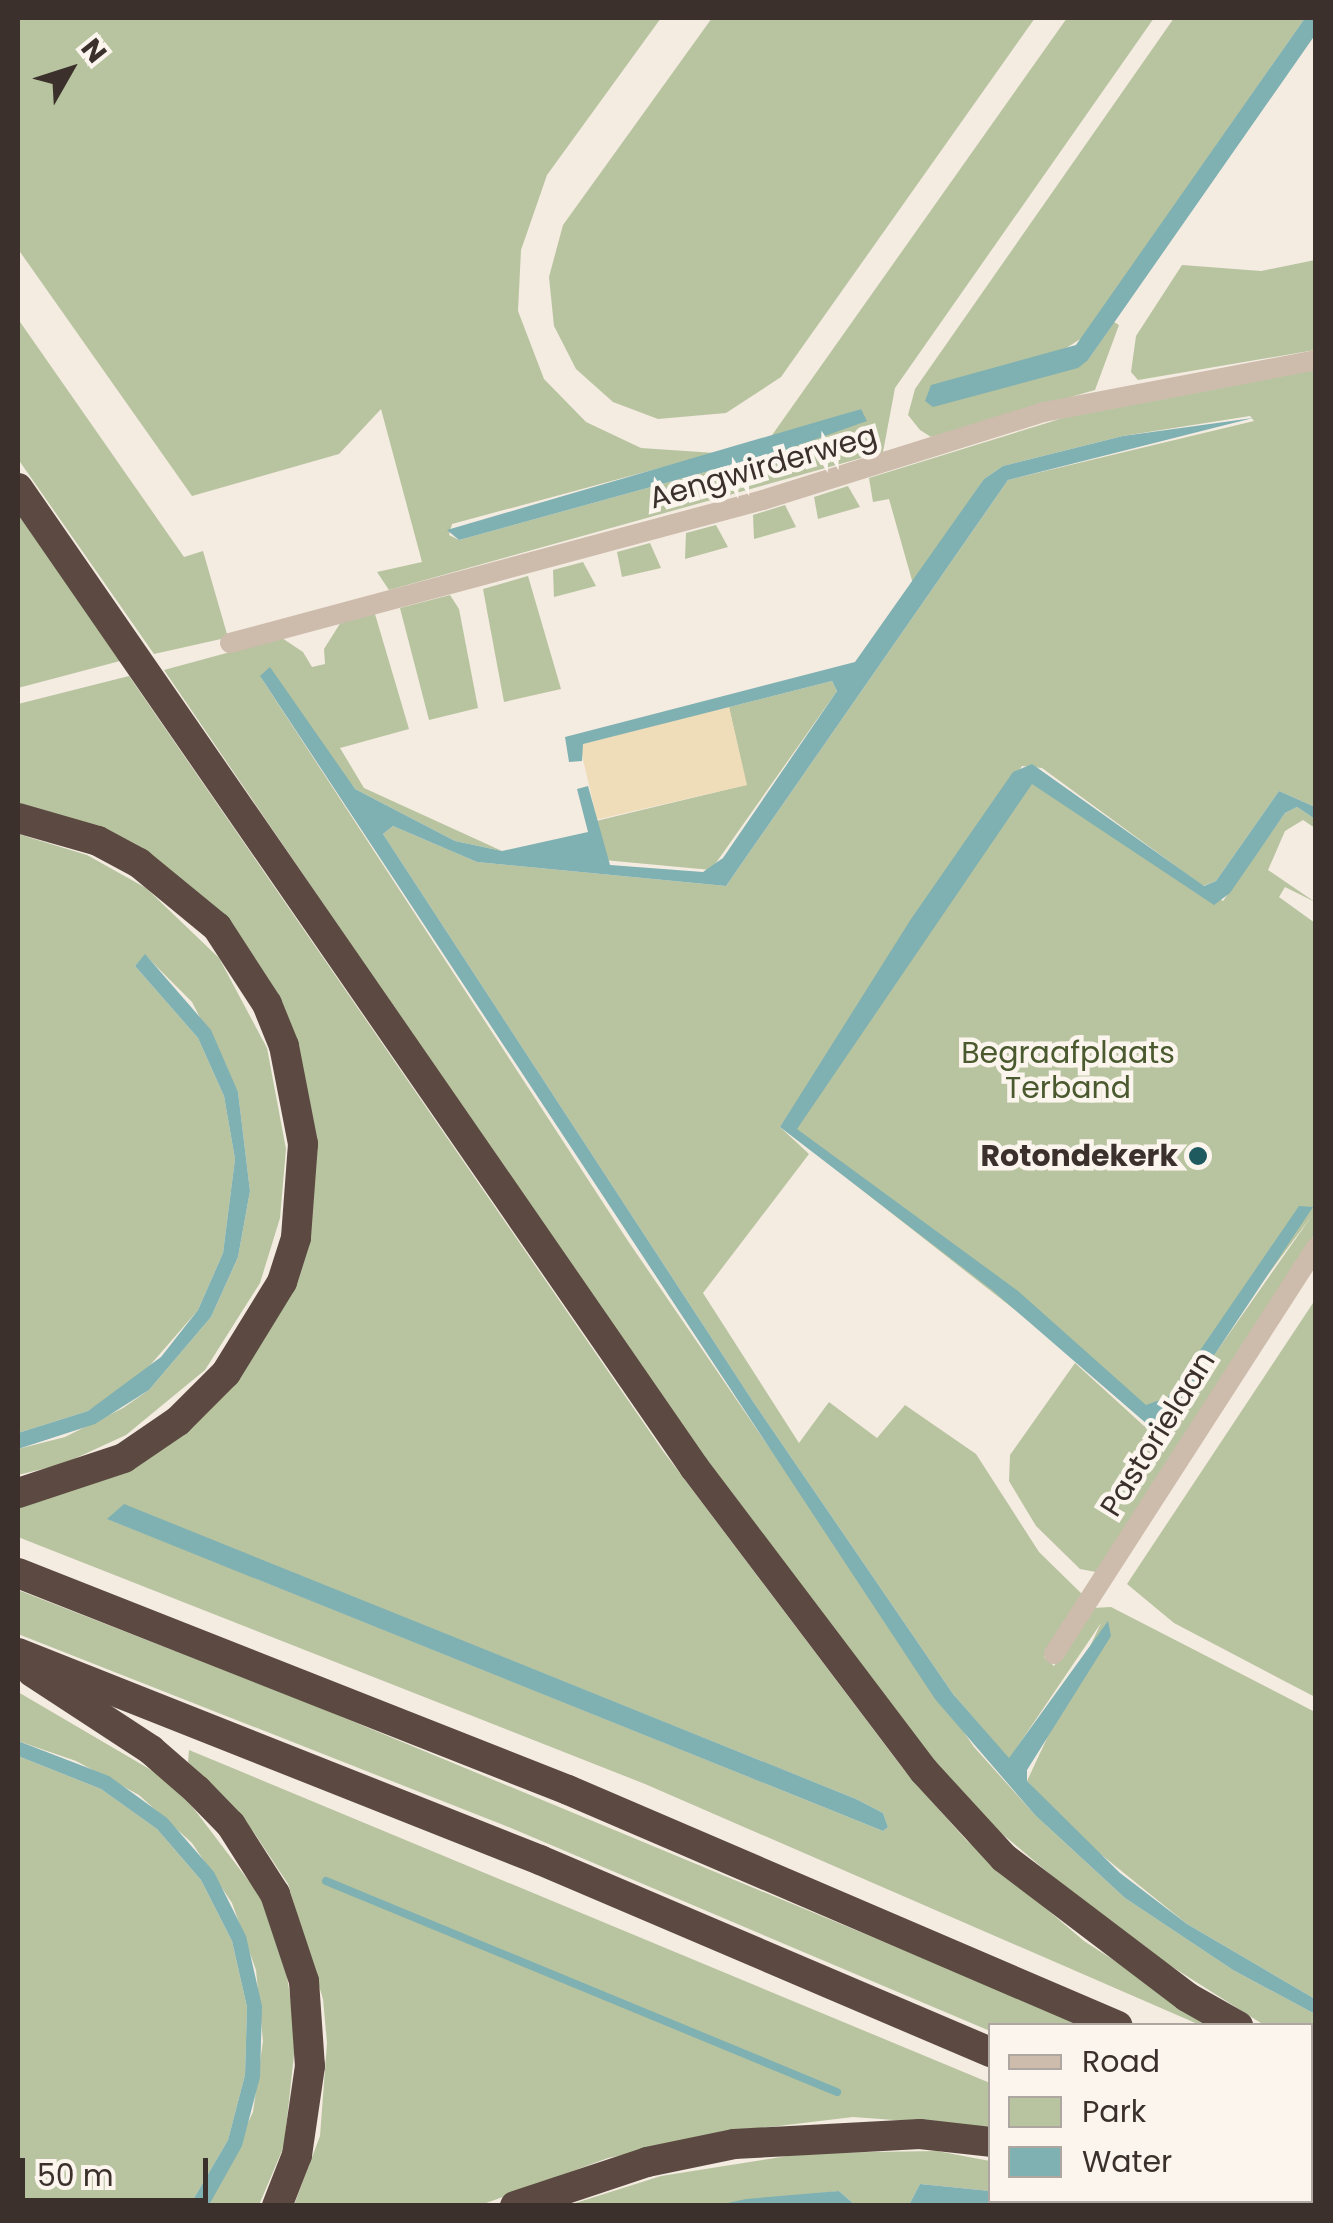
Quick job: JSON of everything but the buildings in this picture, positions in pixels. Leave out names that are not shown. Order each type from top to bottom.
[{"type":"highway","points":[[18,488],[672,1436],[924,1772],[1004,1858],[1188,1997],[1233,2023]]},
{"type":"highway","points":[[18,818],[98,841],[139,863],[216,927],[267,1004],[284,1046],[304,1144],[298,1223],[286,1267],[226,1373],[178,1421],[124,1458],[18,1493]]},
{"type":"highway","points":[[18,1573],[568,1790],[1111,2023]]},
{"type":"highway","points":[[18,1653],[522,1852],[988,2051]]},
{"type":"highway","points":[[18,1662],[151,1750],[198,1790],[231,1825],[275,1894],[304,1982],[310,2066],[297,2156],[277,2206]]},
{"type":"highway","points":[[515,2206],[646,2162],[734,2144],[903,2134],[988,2142]]},
{"type":"street","name":"Aengwirderweg","points":[[230,643],[726,510],[1044,412],[1316,360]]},
{"type":"street","name":"Pastorielaan","points":[[1054,1654],[1316,1247]]},
{"type":"green space","points":[[18,18],[661,18],[547,175],[521,250],[518,311],[544,379],[586,422],[641,448],[715,453],[452,524],[449,535],[459,540],[785,450],[861,409],[770,438],[1067,18],[1154,18],[895,388],[883,452],[389,590],[377,572],[422,562],[381,409],[339,454],[192,496],[18,249]]},
{"type":"green space","points":[[712,18],[1035,18],[781,377],[726,413],[658,419],[613,402],[576,369],[554,326],[549,277],[563,225]]},
{"type":"green space","points":[[1174,18],[1305,18],[1082,338],[1063,350],[1088,360],[1114,322],[1119,325],[1095,390],[931,437],[908,415],[915,389]]},
{"type":"green space","points":[[1315,260],[1315,350],[1138,380],[1131,372],[1136,336],[1182,265],[1261,271]]},
{"type":"green space","points":[[18,319],[184,557],[203,551],[227,634],[221,639],[154,654],[18,459]]},
{"type":"green space","points":[[1315,370],[1315,807],[1279,791],[1216,881],[1203,886],[1042,768],[1022,766],[780,1127],[809,1154],[703,1293],[799,1443],[829,1402],[877,1438],[905,1405],[976,1454],[1039,1552],[1084,1596],[1044,1657],[1054,1666],[1093,1608],[1111,1607],[1315,1712],[1315,1999],[1187,1924],[1077,1835],[1027,1781],[1101,1623],[1009,1759],[953,1694],[754,1403],[383,834],[393,826],[477,862],[726,886],[1008,480],[1254,421],[1250,416],[1123,436],[1003,466],[984,479],[913,584],[889,499],[873,502],[869,478],[1063,418]]},
{"type":"green space","points":[[848,486],[860,507],[818,519],[814,497]]},
{"type":"green space","points":[[785,505],[796,527],[754,539],[753,515]]},
{"type":"green space","points":[[18,510],[120,661],[18,688]]},
{"type":"green space","points":[[716,525],[728,547],[685,559],[686,533]]},
{"type":"green space","points":[[650,543],[661,568],[622,577],[617,552]]},
{"type":"green space","points":[[583,562],[596,586],[554,597],[553,570]]},
{"type":"green space","points":[[528,576],[561,689],[504,702],[483,589]]},
{"type":"green space","points":[[450,595],[459,609],[478,708],[429,720],[400,608]]},
{"type":"green space","points":[[375,614],[409,729],[340,748],[364,788],[502,851],[455,841],[355,789],[260,676],[628,1241],[974,1747],[1035,1815],[1125,1898],[1233,1970],[1315,2014],[1315,2051],[1313,2023],[1261,2023],[1122,1935],[987,1821],[925,1752],[685,1435],[164,670],[282,638],[303,652],[312,667],[325,664],[324,649],[341,622]]},
{"type":"green space","points":[[129,676],[663,1451],[904,1770],[967,1841],[1084,1941],[1211,2023],[1195,2023],[645,1784],[18,1537],[18,1504],[200,1416],[313,1186],[242,941],[18,806],[18,704]],"holes":[[[124,1505],[883,1813],[888,1827],[883,1831],[108,1519]]]},
{"type":"green space","points":[[832,681],[837,691],[711,870],[604,860],[596,821],[746,785],[729,707]]},
{"type":"green space","name":"Begraafplaats Terband","points":[[1028,771],[1223,901],[1285,813],[1297,807],[1315,819],[1315,828],[1303,820],[1285,831],[1268,870],[1315,902],[1285,887],[1279,897],[1315,923],[1315,1234],[1096,1572],[1080,1569],[1036,1526],[1009,1481],[1010,1455],[1075,1363],[1144,1426],[1163,1428],[1313,1214],[1158,1422],[793,1136],[794,1111]]},
{"type":"green space","points":[[18,834],[87,855],[146,888],[219,958],[267,1048],[286,1149],[280,1218],[260,1283],[205,1370],[126,1435],[63,1464],[18,1475],[18,1449],[65,1437],[123,1408],[149,1390],[211,1317],[238,1257],[250,1191],[238,1092],[192,1002],[145,955],[135,966],[198,1038],[224,1096],[235,1159],[223,1253],[198,1310],[139,1378],[88,1411],[18,1433]]},
{"type":"green space","points":[[1315,1300],[1315,1697],[1174,1623],[1127,1584]]},
{"type":"green space","points":[[18,1590],[306,1702],[1079,2023],[988,2023],[988,2030],[506,1826],[18,1634]]},
{"type":"green space","points":[[18,1692],[175,1784],[261,1897],[287,1976],[296,2037],[284,2146],[259,2205],[209,2205],[253,2112],[263,2041],[256,1970],[232,1903],[192,1843],[139,1795],[76,1761],[18,1741]]},
{"type":"green space","points":[[189,1750],[988,2082],[988,2127],[853,2117],[737,2131],[608,2158],[481,2205],[294,2205],[320,2136],[327,2043],[323,1999],[288,1884],[253,1831],[188,1762]]},
{"type":"green space","points":[[18,1756],[101,1789],[157,1829],[201,1880],[232,1941],[247,2007],[245,2075],[228,2140],[190,2205],[18,2206]]},
{"type":"green space","points":[[937,2151],[988,2161],[988,2191],[920,2184],[909,2205],[855,2205],[839,2191],[719,2205],[566,2206],[661,2176],[807,2153]]},
{"type":"sand","points":[[729,707],[747,785],[597,820],[579,742]]},
{"type":"water","points":[[1305,18],[1315,18],[1315,35],[1088,360],[1078,368],[933,407],[925,401],[931,385],[1076,345]]},
{"type":"water","points":[[861,409],[867,421],[785,450],[459,540],[447,530]]},
{"type":"water","points":[[1253,418],[1008,480],[726,886],[477,862],[393,826],[383,834],[754,1403],[953,1694],[1009,1758],[1108,1621],[1111,1636],[1027,1770],[1027,1781],[1120,1873],[1187,1924],[1315,1999],[1315,2014],[1233,1970],[1125,1898],[1035,1815],[935,1699],[260,676],[270,667],[355,789],[455,841],[502,851],[588,832],[577,789],[588,786],[610,865],[703,872],[723,858],[837,691],[832,681],[583,744],[582,761],[569,762],[565,737],[855,662],[984,479],[1003,466],[1123,436]]},
{"type":"water","points":[[1032,764],[1204,886],[1216,881],[1279,791],[1315,807],[1315,819],[1297,807],[1285,813],[1230,893],[1214,905],[1032,784],[797,1129],[1018,1291],[1146,1405],[1168,1397],[1299,1206],[1313,1207],[1203,1372],[1155,1431],[992,1290],[780,1127],[911,919],[1013,772]]},
{"type":"water","points":[[145,954],[211,1030],[238,1092],[250,1191],[238,1257],[211,1317],[149,1390],[95,1424],[18,1449],[18,1433],[88,1411],[161,1357],[198,1310],[223,1253],[235,1159],[224,1096],[198,1038],[135,966]]},
{"type":"water","points":[[124,1504],[856,1799],[883,1813],[888,1827],[883,1831],[107,1519]]},
{"type":"water","points":[[18,1741],[109,1776],[167,1818],[214,1872],[246,1936],[262,2006],[260,2077],[242,2146],[209,2205],[190,2205],[228,2140],[245,2075],[247,2007],[232,1941],[201,1880],[157,1829],[101,1789],[18,1756]]},
{"type":"water","points":[[920,2184],[988,2191],[988,2203],[1058,2205],[909,2205]]},
{"type":"water","points":[[839,2191],[855,2205],[719,2205],[746,2199]]},
{"type":"waterway","points":[[326,1881],[837,2092]]},
{"type":"place","name":"Rotondekerk","points":[[1198,1156]]}]
